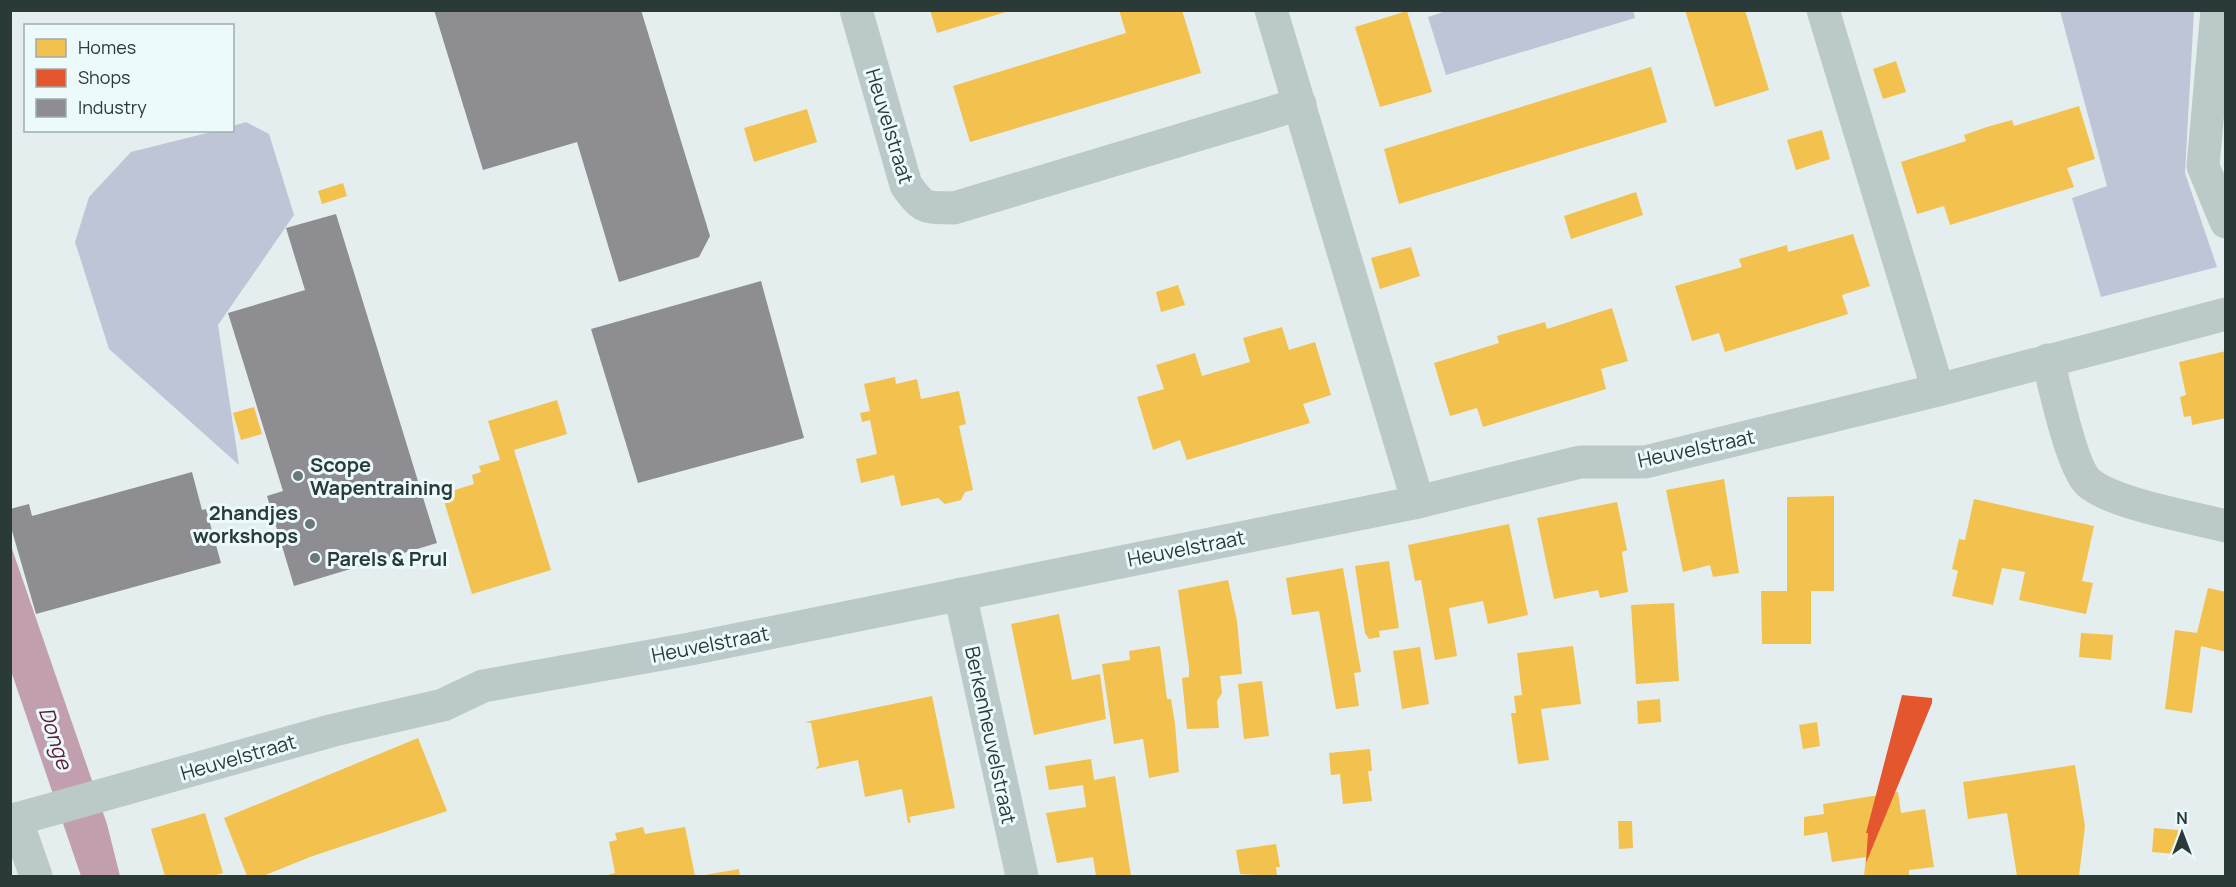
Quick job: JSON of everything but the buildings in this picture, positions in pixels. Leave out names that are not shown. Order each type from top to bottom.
[{"type":"street","name":"Heuvelstraat","points":[[855,10],[906,185],[920,204],[928,208],[954,208],[1300,104]]},
{"type":"street","points":[[1271,10],[1418,502]]},
{"type":"street","points":[[1823,10],[1938,390]]},
{"type":"street","points":[[2217,10],[2203,166],[2226,222]]},
{"type":"street","name":"Heuvelstraat","points":[[13,820],[334,730],[443,705],[483,686],[690,649],[1418,502],[1580,462],[1645,462],[1938,390],[2226,314]]},
{"type":"street","points":[[2048,360],[2068,441],[2087,482],[2111,496],[2226,526]]},
{"type":"street","name":"Berkenheuvelstraat","points":[[960,594],[1022,876]]},
{"type":"street","points":[[13,820],[36,876]]},
{"type":"shaded area","points":[[1449,10],[1633,10],[1635,18],[1446,75],[1428,17]]},
{"type":"shaded area","points":[[2060,11],[2194,11],[2185,173],[2217,267],[2101,297],[2072,198],[2107,186]]},
{"type":"shaded area","points":[[246,122],[269,134],[294,215],[218,325],[239,465],[109,349],[75,242],[89,197],[131,152],[211,132],[234,132],[234,126]]},
{"type":"water","name":"Donge","points":[[10,543],[107,824],[120,876],[81,876],[11,671]]},
{"type":"place","name":"Scope Wapentraining","points":[[298,476]]},
{"type":"place","name":"2handjes workshops","points":[[310,524]]},
{"type":"place","name":"Parels & Prul","points":[[315,558]]}]
